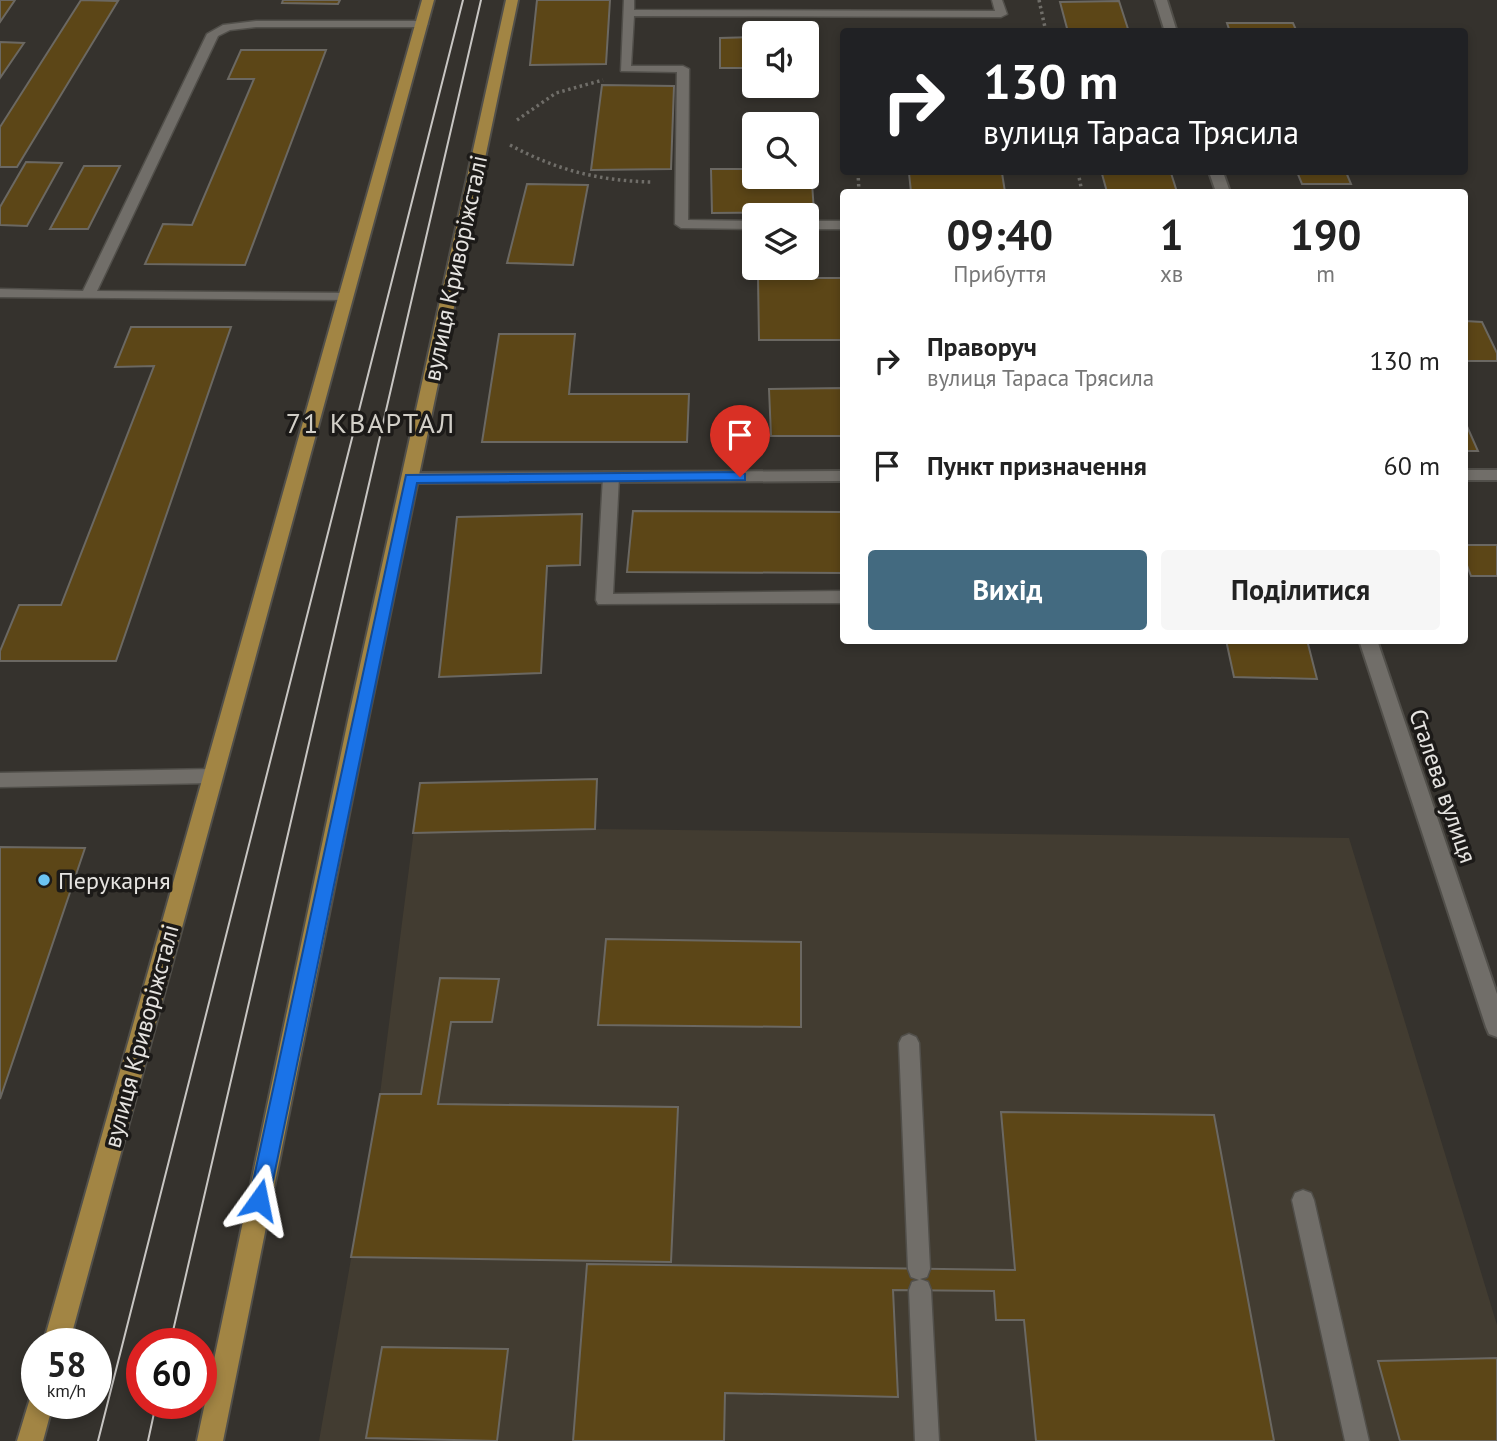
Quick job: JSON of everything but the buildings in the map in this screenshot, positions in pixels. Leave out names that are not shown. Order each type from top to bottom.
[{"type":"main road","name":"вулиця Криворіжсталі","points":[[61,1328],[428,0]]},
{"type":"main road","name":"вулиця Криворіжсталі","points":[[210,1441],[358,720],[512,0]]},
{"type":"main road","points":[[30,1441],[36,1419]]},
{"type":"street","points":[[1161,0],[1170,28]]},
{"type":"street","points":[[1468,475],[1497,475]]},
{"type":"street","points":[[411,478],[840,476]]},
{"type":"street","name":"Сталева вулиця","points":[[1369,644],[1497,1027]]},
{"type":"lane","points":[[629,0],[625,69],[683,69],[681,224],[742,225]]},
{"type":"lane","points":[[629,13],[1001,14],[997,0]]},
{"type":"lane","points":[[88,295],[213,34],[227,27],[256,24],[422,24]]},
{"type":"lane","points":[[819,225],[840,225]]},
{"type":"lane","points":[[0,293],[346,297]]},
{"type":"lane","points":[[611,477],[604,600],[840,597]]},
{"type":"lane","points":[[0,780],[214,776]]},
{"type":"lane","points":[[909,1043],[927,1441]]},
{"type":"lane","points":[[1303,1200],[1357,1441]]},
{"type":"path","points":[[1039,0],[1045,28]]},
{"type":"path","points":[[511,124],[556,93],[600,80],[620,80],[624,78],[625,69]]},
{"type":"path","points":[[507,143],[555,168],[578,175],[624,181],[681,181]]},
{"type":"shaded area","points":[[597,779],[595,829],[1349,838],[1497,1325],[1497,1441],[319,1441],[380,1094],[420,783]]},
{"type":"tram line","points":[[98,1441],[463,0]]},
{"type":"tram line","points":[[174,1328],[481,0]]},
{"type":"tram line","points":[[148,1441],[153,1419]]},
{"type":"place","name":"Перукарня","points":[[44,880]]},
{"type":"district","name":"71 КВАРТАЛ","points":[[371,422]]},
{"type":"route","points":[[259,1200],[411,478],[740,477]]}]
